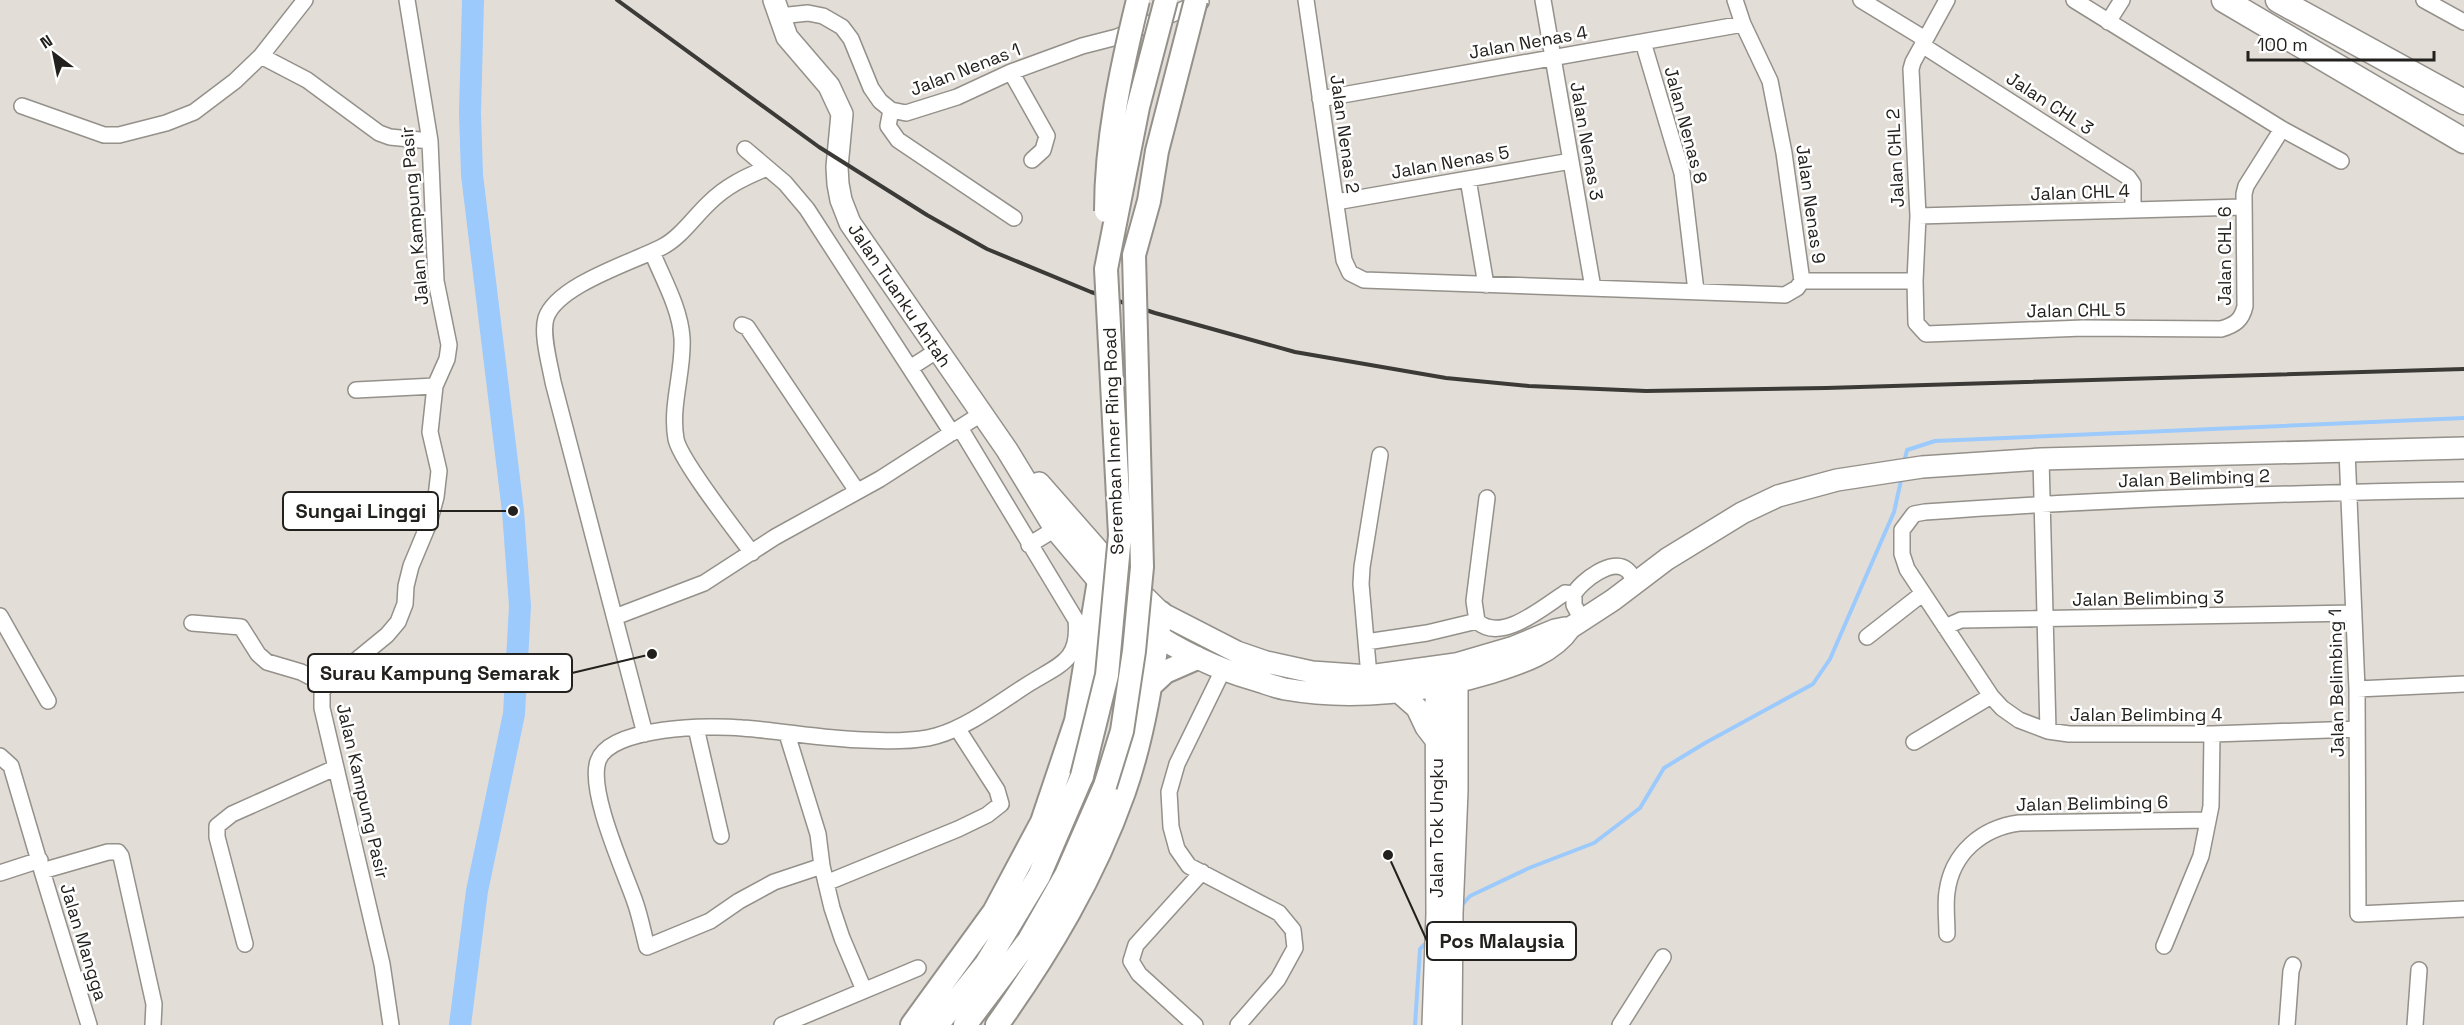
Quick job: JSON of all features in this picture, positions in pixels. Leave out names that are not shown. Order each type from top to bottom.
[{"type":"highway","points":[[2224,0],[2464,141]]},
{"type":"highway","points":[[2278,0],[2464,102]]},
{"type":"main road","points":[[1106,269],[1106,195],[1114,117],[1138,0]]},
{"type":"main road","name":"Seremban Inner Ring Road","points":[[937,1025],[986,964],[1039,876],[1082,776],[1107,675],[1120,535],[1106,269],[1138,107],[1166,0]]},
{"type":"main road","name":"Seremban Inner Ring Road","points":[[965,1025],[1029,940],[1066,875],[1105,786],[1122,731],[1134,651],[1142,567],[1134,255],[1149,201],[1157,151],[1196,0]]},
{"type":"main road","name":"Jalan Tuanku Antah","points":[[777,8],[787,37],[829,86],[842,114],[837,167],[838,184],[841,200],[850,223],[1007,450],[1055,529],[1125,614],[1158,637],[1197,658],[1223,670],[1285,689],[1341,693],[1400,693],[1447,675]]},
{"type":"main road","name":"Jalan Tuanku Antah","points":[[1007,450],[1035,478],[1103,556],[1161,613],[1237,652],[1266,662],[1312,672],[1447,675],[1517,664],[1538,654],[1562,640],[1576,624],[1711,530],[1778,496],[1837,480],[1922,467],[2041,459],[2464,448]]},
{"type":"main road","points":[[912,1025],[994,912],[1042,822],[1076,721],[1103,556]]},
{"type":"main road","points":[[997,1025],[1031,977],[1094,867],[1124,792],[1137,747],[1161,613]]},
{"type":"main road","points":[[1149,687],[1165,672],[1197,658]]},
{"type":"main road","points":[[1081,688],[1095,669],[1103,663],[1123,662],[1140,669],[1149,687]]},
{"type":"main road","points":[[1447,675],[1444,938],[1451,1025]]},
{"type":"main road","name":"Jalan Tok Ungku","points":[[1444,914],[1436,740],[1447,675]]},
{"type":"main road","points":[[1400,693],[1417,708],[1426,727],[1436,740]]},
{"type":"main road","points":[[1433,1025],[1444,938]]},
{"type":"street","points":[[22,106],[104,135],[119,135],[166,123],[194,112],[218,95],[261,56],[305,0]]},
{"type":"street","name":"Jalan Kampung Pasir","points":[[391,1025],[382,964],[321,708],[322,692],[326,684],[387,635],[398,622],[405,604],[406,586],[411,566],[429,523],[436,497],[439,471],[430,432],[435,386],[447,359],[449,345],[436,281],[430,141],[407,0]]},
{"type":"street","name":"Jalan Nenas 1","points":[[777,8],[823,16],[842,27],[851,39],[871,88],[880,101],[891,110],[906,113],[957,97],[1011,72],[1082,46],[1116,37],[1207,0]]},
{"type":"street","name":"Jalan Nenas 2","points":[[1306,0],[1344,260],[1350,273]]},
{"type":"street","name":"Jalan Nenas 3","points":[[1543,0],[1593,288]]},
{"type":"street","name":"Jalan Nenas 9","points":[[1350,273],[1364,280],[1486,285],[1785,295],[1797,288],[1802,281],[1784,153],[1770,81],[1743,24],[1735,0]]},
{"type":"street","name":"Jalan CHL 3","points":[[1861,0],[2128,177],[2133,184],[2133,210]]},
{"type":"street","name":"Jalan CHL 2","points":[[1916,323],[1914,280],[1918,216],[1911,69],[1923,42],[1947,0]]},
{"type":"street","points":[[2074,0],[2282,129],[2341,161]]},
{"type":"street","points":[[2108,22],[2122,0]]},
{"type":"street","points":[[2424,0],[2464,22]]},
{"type":"street","name":"Jalan Nenas 4","points":[[1320,99],[1743,24]]},
{"type":"street","name":"Jalan Nenas 8","points":[[1643,42],[1682,173],[1696,291]]},
{"type":"street","points":[[261,56],[307,80],[379,133],[390,137],[430,141]]},
{"type":"street","points":[[1011,72],[1047,136],[1043,150],[1032,160]]},
{"type":"street","points":[[891,110],[888,126],[898,140],[1014,218]]},
{"type":"street","name":"Jalan CHL 6","points":[[2238,321],[2243,315],[2245,306],[2243,207],[2246,186],[2282,129]]},
{"type":"street","points":[[745,149],[785,183],[807,209],[910,368],[956,431],[1076,620],[1078,639],[1072,654],[1057,667],[957,728],[937,736],[865,740],[740,728],[663,730],[621,740],[606,749],[598,760],[596,776],[604,814],[635,901],[648,947],[710,921],[739,901],[774,882],[822,866]]},
{"type":"street","name":"Jalan Nenas 5","points":[[1336,202],[1571,161]]},
{"type":"street","points":[[645,734],[553,382],[546,342],[546,318],[568,292],[592,278],[664,246],[711,201],[740,179],[767,168]]},
{"type":"street","points":[[1468,179],[1486,285]]},
{"type":"street","name":"Jalan CHL 4","points":[[1918,216],[2243,207]]},
{"type":"street","points":[[652,252],[678,316],[682,339],[675,420],[676,441],[686,459],[752,553]]},
{"type":"street","points":[[1802,281],[1914,280]]},
{"type":"street","name":"Jalan CHL 5","points":[[1916,323],[1926,334],[2084,328],[2222,329],[2238,321]]},
{"type":"street","points":[[742,325],[747,327],[857,491]]},
{"type":"street","points":[[910,368],[938,350]]},
{"type":"street","points":[[356,390],[435,386]]},
{"type":"street","points":[[615,617],[704,583],[793,526],[857,491],[981,414]]},
{"type":"street","name":"Jalan Belimbing 1","points":[[2347,451],[2357,689],[2358,914],[2464,909]]},
{"type":"street","points":[[1369,675],[1361,584],[1380,455]]},
{"type":"street","points":[[2041,459],[2044,503],[2048,731]]},
{"type":"street","name":"Jalan Belimbing 2","points":[[1925,512],[2044,503],[2464,490]]},
{"type":"street","points":[[1477,621],[1474,601],[1487,498]]},
{"type":"street","name":"Jalan Belimbing 4","points":[[1925,512],[1914,514],[1902,530],[1901,539],[1907,569],[1991,696],[2010,715],[2048,731],[2069,734],[2212,734],[2357,729]]},
{"type":"street","points":[[292,513],[429,523]]},
{"type":"street","points":[[1029,545],[1055,529]]},
{"type":"street","points":[[1576,624],[1574,594],[1590,578],[1609,568],[1617,567],[1627,570],[1636,582]]},
{"type":"street","points":[[1366,642],[1427,633],[1477,621],[1489,628],[1502,628],[1516,624],[1565,593],[1574,594]]},
{"type":"street","points":[[1867,637],[1922,594]]},
{"type":"street","name":"Jalan Belimbing 3","points":[[1945,627],[1961,620],[2354,613]]},
{"type":"street","points":[[0,616],[4,636],[48,701]]},
{"type":"street","points":[[192,623],[242,627],[258,654],[267,662],[301,672],[326,684]]},
{"type":"street","points":[[1223,670],[1177,764],[1169,792],[1171,827],[1177,849],[1189,866],[1279,913],[1293,930],[1295,948],[1278,979],[1238,1025]]},
{"type":"street","points":[[2357,689],[2464,684]]},
{"type":"street","points":[[1914,742],[1991,696]]},
{"type":"street","points":[[696,728],[721,836]]},
{"type":"street","points":[[826,883],[958,829],[987,815],[1001,804],[997,790],[957,728]]},
{"type":"street","points":[[787,734],[818,834],[822,866],[842,938],[864,990]]},
{"type":"street","points":[[2164,946],[2200,855],[2208,820],[2211,806],[2212,734]]},
{"type":"street","name":"Jalan Mangga","points":[[0,756],[11,766],[88,1025]]},
{"type":"street","points":[[245,944],[217,837],[217,826],[232,814],[335,768]]},
{"type":"street","name":"Jalan Belimbing 6","points":[[1947,934],[1947,892],[1952,869],[1965,849],[1991,830],[2019,823],[2208,820]]},
{"type":"street","points":[[0,873],[118,852],[121,856],[154,1005],[153,1025]]},
{"type":"street","points":[[1195,1025],[1139,974],[1131,961],[1136,945],[1202,872]]},
{"type":"street","points":[[1620,1025],[1663,957]]},
{"type":"street","points":[[2287,1025],[2291,971],[2294,965]]},
{"type":"street","points":[[782,1025],[918,968]]},
{"type":"street","points":[[2415,1025],[2419,970]]},
{"type":"waterway","points":[[460,1025],[477,891],[514,714],[520,606],[513,511],[472,175],[470,113],[473,0]]},
{"type":"waterway","points":[[1904,463],[1907,450],[1935,441],[2464,418]]},
{"type":"waterway","points":[[1460,907],[1470,896],[1529,868],[1594,843],[1640,808],[1664,768],[1813,684],[1830,659],[1894,512],[1902,476]]},
{"type":"waterway","points":[[1415,1025],[1420,949],[1428,941]]},
{"type":"railway","points":[[617,0],[819,147],[927,215],[987,249],[1091,292],[1155,313],[1295,352],[1446,378],[1529,386],[1646,391],[1826,388],[2464,369]]},
{"type":"place","name":"Sungai Linggi","points":[[513,511]]},
{"type":"place","name":"Surau Kampung Semarak","points":[[652,654]]},
{"type":"place","name":"Pos Malaysia","points":[[1388,855]]}]
